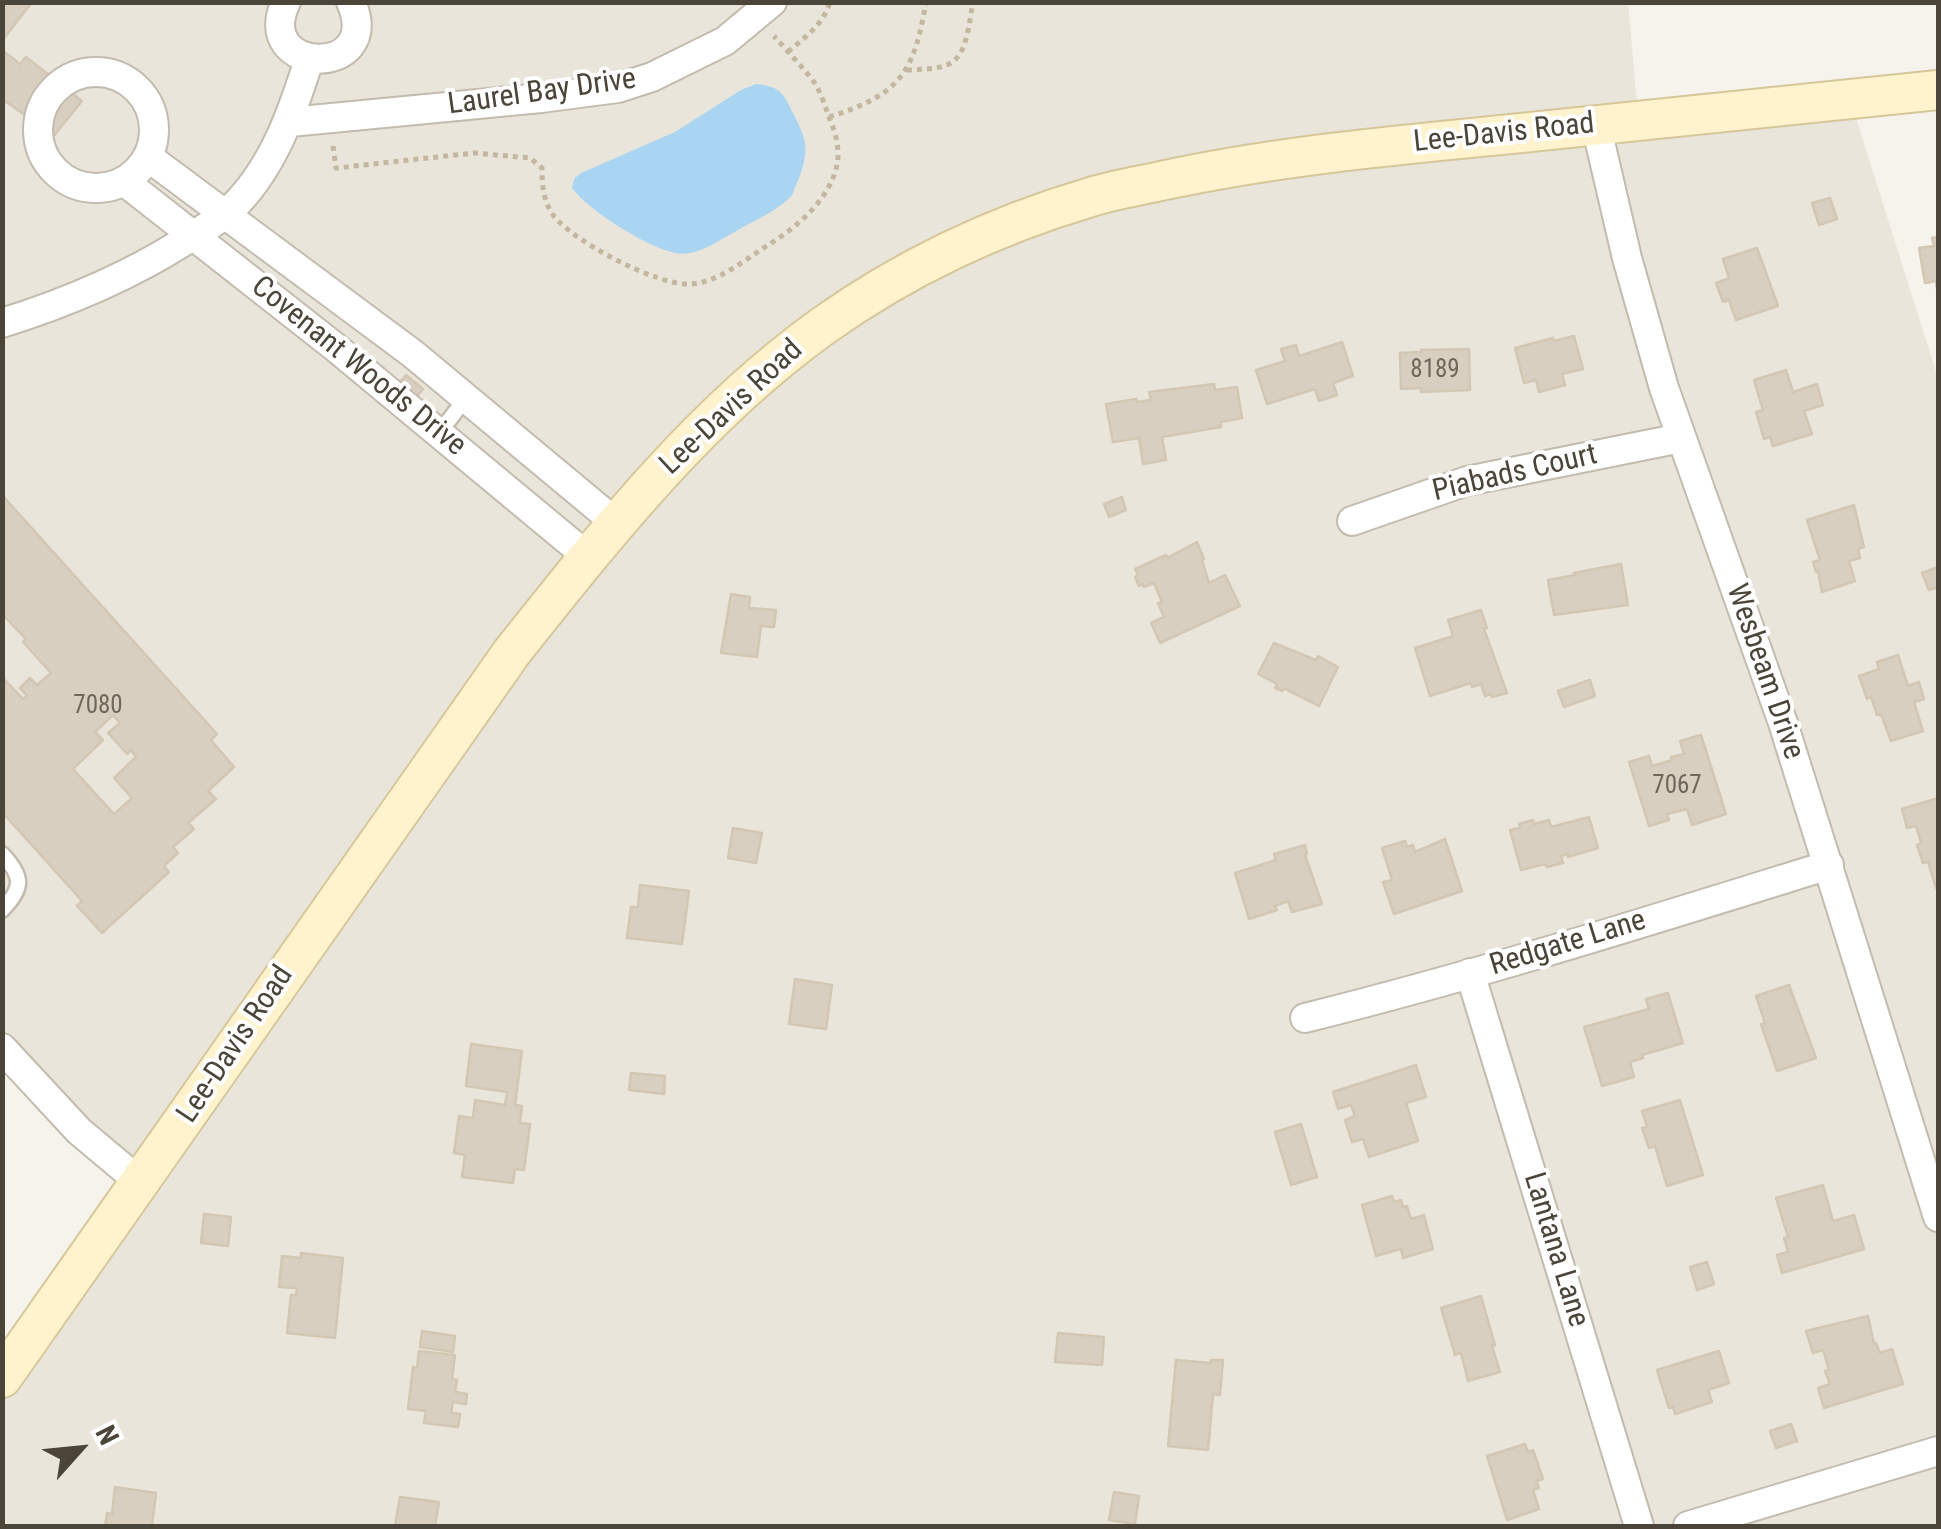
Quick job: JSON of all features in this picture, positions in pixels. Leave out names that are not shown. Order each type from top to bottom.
[{"type":"main road","name":"Lee-Davis Road","points":[[2,1378],[502,665],[616,523],[697,433],[758,376],[824,325],[898,278],[963,244],[1094,196],[1216,169],[1348,150],[1938,90]]},
{"type":"street","points":[[286,2],[280,24],[282,36],[298,55],[322,61],[335,58],[353,40],[357,28],[351,2]]},
{"type":"street","name":"Laurel Bay Drive","points":[[290,122],[618,88],[652,77],[725,42],[764,10]]},
{"type":"street","points":[[2,323],[112,283],[194,235],[237,203],[290,122],[310,60]]},
{"type":"street","points":[[96,72],[116,75],[133,85],[154,118],[154,138],[148,157],[124,182],[107,188],[72,184],[57,174],[39,142],[38,124],[49,95],[77,75],[96,72]]},
{"type":"street","name":"Wesbeam Drive","points":[[1596,125],[1626,258],[1681,438],[1829,864],[1938,1218]]},
{"type":"street","name":"Covenant Woods Drive","points":[[148,157],[414,354],[616,523]]},
{"type":"street","name":"Covenant Woods Drive","points":[[124,182],[588,557]]},
{"type":"street","name":"Piabads Court","points":[[1352,521],[1466,481],[1681,438]]},
{"type":"street","name":"Redgate Lane","points":[[1306,1018],[1577,943],[1829,864]]},
{"type":"street","name":"Lantana Lane","points":[[1470,974],[1640,1526]]},
{"type":"street","points":[[2,1048],[79,1131],[141,1183]]},
{"type":"street","points":[[1688,1526],[1938,1451]]},
{"type":"lane","points":[[438,433],[466,398]]},
{"type":"lane","points":[[2,854],[13,865],[19,884],[17,894],[2,910]]},
{"type":"path","points":[[788,52],[820,24],[830,2]]},
{"type":"path","points":[[829,116],[861,107],[887,93],[907,70],[926,2]]},
{"type":"path","points":[[907,70],[953,63],[964,43],[974,2]]},
{"type":"path","points":[[337,118],[332,142],[336,168],[474,153],[530,158],[542,168],[542,189],[554,217],[603,254],[660,280],[685,285],[704,282],[783,236],[812,208],[836,169],[838,149],[815,84],[788,52],[764,10]]},
{"type":"shaded area","points":[[3,3],[1628,3],[1638,114],[1850,99],[1938,378],[1938,1526],[3,1526],[2,1367],[123,1173],[3,1049]]},
{"type":"water","points":[[756,84],[777,89],[784,96],[799,124],[805,147],[802,171],[792,195],[764,216],[706,248],[676,253],[620,227],[572,188],[581,173],[675,132]]},
{"type":"building","points":[[2,2],[32,2],[2,41]]},
{"type":"building","points":[[2,50],[20,64],[26,57],[82,101],[52,138],[2,99]]},
{"type":"building","points":[[1830,198],[1837,219],[1819,225],[1812,203]]},
{"type":"building","points":[[1938,237],[1937,289],[1936,281],[1925,283],[1919,248],[1934,246],[1932,238]]},
{"type":"building","points":[[1757,248],[1778,306],[1736,320],[1729,300],[1723,302],[1716,283],[1729,278],[1723,259]]},
{"type":"building","points":[[1574,336],[1583,369],[1562,374],[1565,385],[1539,392],[1536,380],[1524,383],[1515,348]]},
{"type":"building","points":[[1342,342],[1353,376],[1333,383],[1337,395],[1319,401],[1315,389],[1267,404],[1256,370],[1285,361],[1281,349],[1296,345],[1299,356]]},
{"type":"building","points":[[1469,349],[1470,390],[1401,389],[1400,353]]},
{"type":"building","points":[[1786,370],[1793,392],[1817,384],[1823,405],[1804,411],[1812,434],[1773,446],[1770,437],[1764,439],[1756,412],[1763,410],[1754,380]]},
{"type":"building","points":[[406,375],[423,389],[410,405],[392,392]]},
{"type":"building","points":[[1214,384],[1215,390],[1237,387],[1242,418],[1221,422],[1221,427],[1162,437],[1166,460],[1143,464],[1139,438],[1113,442],[1106,404],[1151,400],[1149,392]]},
{"type":"building","points":[[2,495],[217,734],[211,740],[234,767],[208,791],[216,799],[188,823],[194,829],[173,847],[178,853],[164,866],[169,872],[102,933],[77,906],[82,901],[2,812],[2,682],[5,680],[23,699],[27,696],[20,688],[30,678],[37,685],[51,673],[2,614]],"holes":[[[113,715],[120,723],[108,733],[127,754],[131,750],[136,757],[114,778],[132,798],[114,814],[73,769],[103,740],[95,732]]]},
{"type":"building","points":[[1122,497],[1126,510],[1109,517],[1104,504]]},
{"type":"building","points":[[1854,505],[1864,547],[1858,549],[1860,558],[1849,561],[1855,581],[1822,592],[1813,562],[1820,560],[1807,520]]},
{"type":"building","points":[[1197,542],[1209,583],[1225,575],[1240,606],[1160,643],[1151,623],[1164,617],[1158,603],[1162,602],[1154,583],[1139,586],[1135,569]]},
{"type":"building","points":[[1621,564],[1628,605],[1554,615],[1548,580]]},
{"type":"building","points":[[1938,567],[1938,587],[1929,590],[1922,573]]},
{"type":"building","points":[[731,594],[750,597],[749,608],[776,610],[774,627],[761,626],[757,657],[721,653]]},
{"type":"building","points":[[1481,610],[1507,693],[1485,696],[1481,684],[1472,687],[1471,683],[1430,696],[1415,648],[1453,636],[1448,620]]},
{"type":"building","points":[[1274,643],[1316,660],[1318,656],[1338,667],[1319,706],[1283,688],[1275,688],[1277,684],[1258,674]]},
{"type":"building","points":[[1898,655],[1908,686],[1919,682],[1924,699],[1914,702],[1923,731],[1891,741],[1859,676],[1879,669],[1877,662]]},
{"type":"building","points":[[1590,680],[1595,696],[1564,707],[1558,691]]},
{"type":"building","points":[[1701,735],[1726,814],[1692,825],[1687,809],[1667,814],[1669,820],[1649,826],[1629,762],[1649,756],[1652,766],[1672,760],[1671,757],[1684,754],[1680,741]]},
{"type":"building","points":[[1938,798],[1936,888],[1928,862],[1923,863],[1917,845],[1921,843],[1916,826],[1907,828],[1902,809]]},
{"type":"building","points":[[1589,817],[1598,848],[1561,856],[1563,863],[1521,870],[1510,830],[1533,820],[1534,824],[1549,820],[1551,827]]},
{"type":"building","points":[[733,828],[762,833],[756,863],[728,858]]},
{"type":"building","points":[[1445,839],[1462,891],[1394,914],[1383,882],[1392,880],[1382,848],[1405,841],[1407,847],[1413,845],[1415,852]]},
{"type":"building","points":[[1305,845],[1322,904],[1292,912],[1288,901],[1275,906],[1277,910],[1249,919],[1235,873],[1276,860],[1274,854]]},
{"type":"building","points":[[640,885],[689,891],[682,944],[627,938],[631,907],[638,907]]},
{"type":"building","points":[[795,979],[832,985],[826,1029],[789,1024]]},
{"type":"building","points":[[1789,985],[1816,1058],[1777,1071],[1756,996]]},
{"type":"building","points":[[1668,993],[1683,1043],[1642,1055],[1643,1058],[1630,1062],[1634,1077],[1602,1086],[1584,1027],[1649,1009],[1646,999]]},
{"type":"building","points":[[471,1044],[522,1051],[515,1105],[522,1106],[520,1123],[530,1124],[524,1170],[515,1169],[513,1183],[462,1177],[465,1155],[454,1153],[459,1116],[473,1118],[475,1100],[505,1105],[507,1092],[466,1086]]},
{"type":"building","points":[[1416,1065],[1426,1097],[1406,1103],[1418,1141],[1369,1157],[1363,1139],[1352,1142],[1345,1120],[1355,1116],[1351,1105],[1338,1109],[1333,1092]]},
{"type":"building","points":[[631,1073],[665,1076],[664,1094],[629,1090]]},
{"type":"building","points":[[1680,1100],[1703,1175],[1667,1186],[1655,1146],[1649,1148],[1642,1128],[1647,1127],[1642,1111]]},
{"type":"building","points":[[1301,1124],[1317,1177],[1291,1185],[1275,1132]]},
{"type":"building","points":[[1823,1185],[1833,1221],[1854,1215],[1864,1249],[1782,1273],[1777,1255],[1788,1252],[1784,1238],[1788,1237],[1776,1198]]},
{"type":"building","points":[[1392,1196],[1394,1202],[1401,1200],[1403,1207],[1407,1206],[1411,1219],[1424,1215],[1433,1249],[1403,1258],[1401,1249],[1376,1256],[1362,1205]]},
{"type":"building","points":[[204,1214],[231,1217],[228,1246],[201,1243]]},
{"type":"building","points":[[301,1253],[343,1258],[335,1338],[287,1333],[291,1295],[296,1295],[297,1288],[279,1287],[282,1256],[301,1258]]},
{"type":"building","points":[[1707,1262],[1714,1284],[1697,1290],[1690,1267]]},
{"type":"building","points":[[1481,1296],[1500,1372],[1468,1381],[1461,1353],[1455,1355],[1441,1308]]},
{"type":"building","points":[[1868,1316],[1874,1344],[1880,1353],[1892,1349],[1903,1384],[1824,1408],[1818,1388],[1830,1384],[1825,1371],[1829,1370],[1823,1350],[1813,1353],[1806,1331]]},
{"type":"building","points":[[422,1331],[455,1336],[453,1352],[420,1347]]},
{"type":"building","points":[[1058,1333],[1104,1337],[1102,1365],[1055,1362]]},
{"type":"building","points":[[419,1351],[455,1355],[455,1392],[467,1394],[466,1404],[453,1402],[451,1413],[460,1414],[458,1427],[424,1423],[426,1411],[408,1409]]},
{"type":"building","points":[[1719,1351],[1729,1383],[1708,1390],[1712,1402],[1675,1414],[1673,1407],[1669,1408],[1657,1370]]},
{"type":"building","points":[[1176,1360],[1223,1360],[1220,1395],[1213,1394],[1208,1450],[1168,1446]]},
{"type":"building","points":[[1791,1424],[1797,1441],[1776,1448],[1770,1431]]},
{"type":"building","points":[[1525,1444],[1528,1452],[1533,1450],[1543,1479],[1536,1481],[1539,1488],[1533,1490],[1539,1509],[1507,1520],[1487,1456]]},
{"type":"building","points":[[115,1487],[156,1493],[152,1526],[105,1526],[107,1513],[112,1514]]},
{"type":"building","points":[[1114,1492],[1139,1496],[1135,1524],[1109,1520]]},
{"type":"building","points":[[400,1497],[439,1502],[435,1526],[395,1526]]}]
